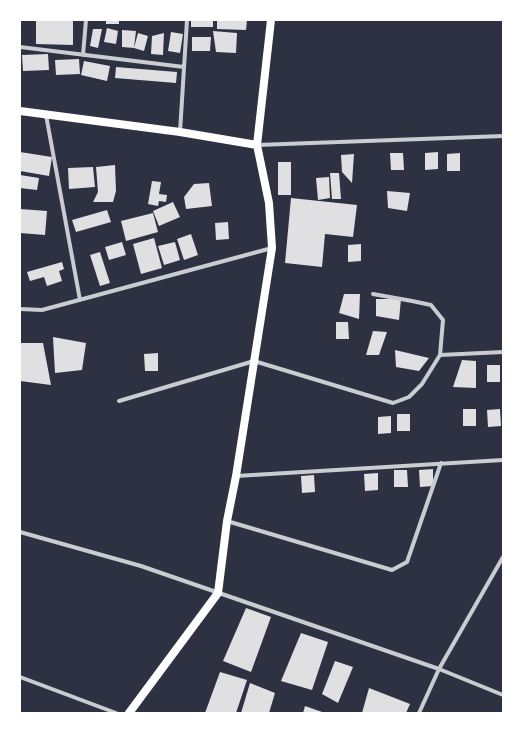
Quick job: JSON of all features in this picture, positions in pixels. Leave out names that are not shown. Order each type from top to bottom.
[{"type":"main road","points":[[129,713],[218,593],[227,521],[236,476],[272,248],[269,203],[257,145],[271,20]]},
{"type":"main road","points":[[20,111],[180,132],[257,145]]},
{"type":"street","points":[[83,55],[86,20]]},
{"type":"street","points":[[180,132],[187,20]]},
{"type":"street","points":[[20,47],[184,67]]},
{"type":"street","points":[[46,115],[80,300]]},
{"type":"street","points":[[257,145],[503,136]]},
{"type":"street","points":[[20,309],[42,310],[272,248]]},
{"type":"street","points":[[119,401],[254,361],[393,403],[409,397],[422,384],[440,355],[443,320],[431,305],[374,294]]},
{"type":"street","points":[[440,355],[503,352]]},
{"type":"street","points":[[236,476],[503,460]]},
{"type":"street","points":[[227,521],[392,570],[407,562],[441,463]]},
{"type":"street","points":[[20,532],[142,566],[439,669],[503,695]]},
{"type":"street","points":[[419,713],[439,669],[503,557]]},
{"type":"street","points":[[20,677],[116,713]]},
{"type":"building","points":[[36,20],[73,20],[73,45],[36,44]]},
{"type":"building","points":[[106,20],[119,20],[119,24],[106,24]]},
{"type":"building","points":[[191,20],[213,20],[213,27],[191,27]]},
{"type":"building","points":[[217,20],[247,20],[246,30],[217,29]]},
{"type":"building","points":[[107,28],[118,31],[116,44],[104,42]]},
{"type":"building","points":[[93,29],[102,29],[98,48],[90,46]]},
{"type":"building","points":[[122,30],[136,31],[134,48],[122,47]]},
{"type":"building","points":[[213,31],[237,33],[236,53],[216,52]]},
{"type":"building","points":[[171,32],[183,34],[180,53],[168,51]]},
{"type":"building","points":[[138,33],[148,36],[144,51],[134,48]]},
{"type":"building","points":[[164,33],[163,55],[151,54],[152,36]]},
{"type":"building","points":[[192,37],[211,37],[210,51],[192,51]]},
{"type":"building","points":[[48,54],[49,70],[23,71],[22,55]]},
{"type":"building","points":[[79,59],[80,74],[56,75],[55,60]]},
{"type":"building","points":[[84,61],[110,66],[107,81],[81,75]]},
{"type":"building","points":[[116,67],[177,72],[176,83],[115,78]]},
{"type":"building","points":[[20,152],[52,157],[49,176],[20,171]]},
{"type":"building","points":[[438,152],[438,169],[425,170],[425,153]]},
{"type":"building","points":[[390,153],[403,153],[404,170],[391,170]]},
{"type":"building","points":[[460,153],[460,171],[447,171],[447,154]]},
{"type":"building","points":[[354,154],[352,183],[342,172],[341,155]]},
{"type":"building","points":[[278,162],[291,162],[291,195],[278,195]]},
{"type":"building","points":[[115,165],[116,191],[113,202],[93,202],[98,192],[96,167]]},
{"type":"building","points":[[93,167],[95,187],[69,189],[68,168]]},
{"type":"building","points":[[330,173],[339,173],[341,199],[332,199]]},
{"type":"building","points":[[20,175],[39,178],[37,190],[20,188]]},
{"type":"building","points":[[329,177],[330,198],[318,200],[316,178]]},
{"type":"building","points":[[152,181],[161,182],[159,194],[167,195],[166,202],[159,201],[158,206],[148,204]]},
{"type":"building","points":[[209,183],[212,206],[186,209],[184,197],[194,184]]},
{"type":"building","points":[[387,191],[410,193],[407,211],[388,208]]},
{"type":"building","points":[[291,198],[357,205],[353,237],[325,234],[322,267],[285,263]]},
{"type":"building","points":[[173,202],[180,217],[159,226],[153,211]]},
{"type":"building","points":[[20,209],[47,211],[45,235],[20,233]]},
{"type":"building","points":[[107,210],[111,222],[76,232],[72,220]]},
{"type":"building","points":[[153,213],[158,232],[126,241],[121,221]]},
{"type":"building","points":[[228,222],[229,239],[216,240],[215,223]]},
{"type":"building","points":[[191,234],[198,255],[184,260],[177,239]]},
{"type":"building","points":[[154,238],[162,268],[141,274],[133,244]]},
{"type":"building","points":[[122,242],[126,255],[109,260],[105,247]]},
{"type":"building","points":[[175,242],[180,260],[164,265],[158,246]]},
{"type":"building","points":[[361,244],[361,261],[348,262],[348,245]]},
{"type":"building","points":[[100,252],[110,283],[100,286],[90,255]]},
{"type":"building","points":[[62,262],[64,269],[59,271],[62,281],[47,286],[44,277],[30,281],[27,272]]},
{"type":"building","points":[[344,294],[360,294],[359,319],[339,313]]},
{"type":"building","points":[[376,299],[401,299],[399,320],[376,316]]},
{"type":"building","points":[[336,322],[348,322],[349,339],[336,339]]},
{"type":"building","points":[[373,331],[387,332],[379,355],[366,355]]},
{"type":"building","points":[[53,337],[86,343],[82,370],[55,373]]},
{"type":"building","points":[[20,343],[43,343],[51,385],[20,381]]},
{"type":"building","points":[[395,350],[429,358],[419,371],[396,367]]},
{"type":"building","points":[[158,353],[158,371],[145,371],[144,354]]},
{"type":"building","points":[[462,360],[476,361],[476,388],[453,387]]},
{"type":"building","points":[[487,365],[500,365],[500,382],[487,382]]},
{"type":"building","points":[[463,409],[476,409],[476,426],[463,426]]},
{"type":"building","points":[[500,409],[501,426],[488,427],[487,410]]},
{"type":"building","points":[[397,414],[410,414],[410,431],[397,431]]},
{"type":"building","points":[[391,416],[391,433],[378,434],[378,417]]},
{"type":"building","points":[[433,469],[433,486],[420,487],[419,470]]},
{"type":"building","points":[[394,470],[407,470],[408,487],[394,487]]},
{"type":"building","points":[[378,473],[378,490],[365,491],[364,474]]},
{"type":"building","points":[[314,475],[315,492],[302,493],[301,476]]},
{"type":"building","points":[[246,608],[271,617],[251,672],[223,661]]},
{"type":"building","points":[[301,633],[328,642],[312,690],[281,681]]},
{"type":"building","points":[[335,661],[353,667],[338,703],[322,694]]},
{"type":"building","points":[[220,672],[247,680],[236,713],[205,713]]},
{"type":"building","points":[[250,683],[275,693],[269,713],[241,713]]},
{"type":"building","points":[[369,688],[410,704],[406,713],[362,713]]},
{"type":"building","points":[[305,706],[325,713],[303,713]]}]
